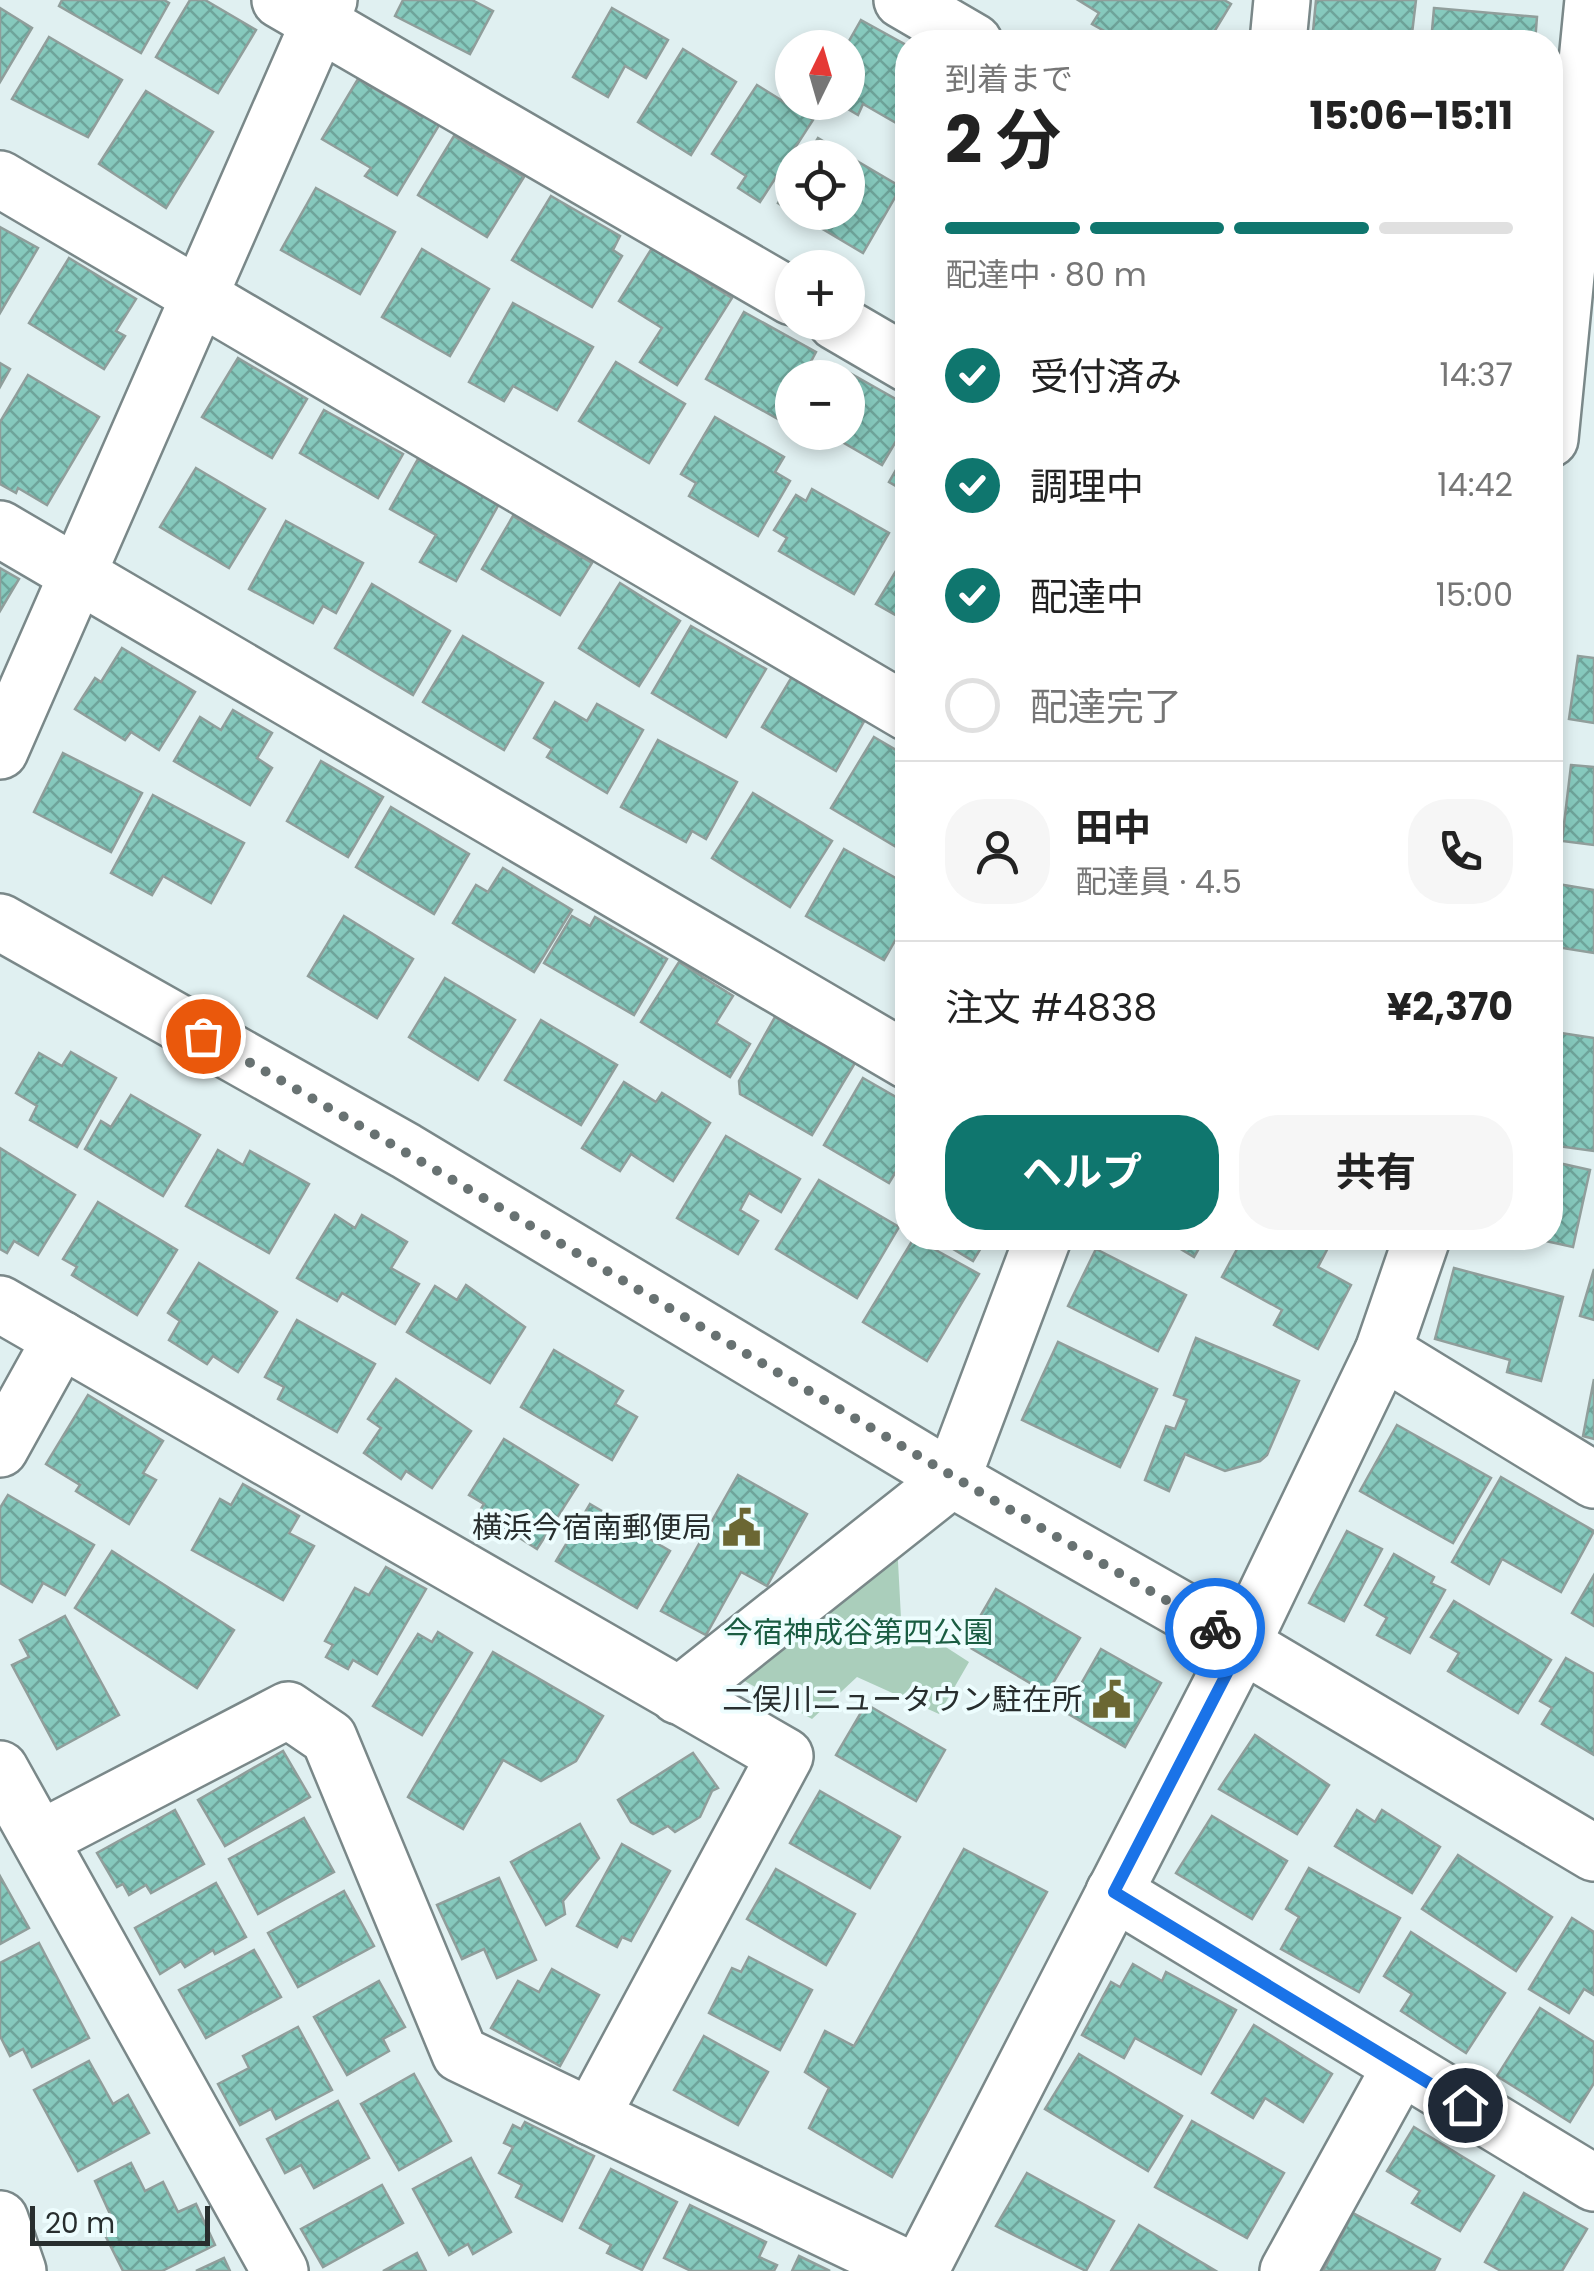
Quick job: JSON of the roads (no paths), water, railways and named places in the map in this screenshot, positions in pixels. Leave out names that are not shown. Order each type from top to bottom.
[{"type":"street","points":[[902,0],[953,30]]},
{"type":"street","points":[[1279,30],[1282,0]]},
{"type":"street","points":[[0,751],[200,296],[310,8],[775,288]]},
{"type":"street","points":[[1563,362],[1593,9]]},
{"type":"street","points":[[0,179],[895,705]]},
{"type":"street","points":[[865,339],[895,356]]},
{"type":"street","points":[[0,529],[895,1053]]},
{"type":"street","points":[[0,922],[406,1151],[952,1478],[1242,1644],[1594,1854]]},
{"type":"street","points":[[678,1696],[952,1478],[1038,1250]]},
{"type":"street","points":[[40,1838],[288,1710],[329,1738],[460,2054],[916,2271],[1242,1644],[1384,1351],[1418,1250]]},
{"type":"street","points":[[0,1304],[784,1756],[591,2117]]},
{"type":"street","points":[[0,1449],[60,1339]]},
{"type":"street","points":[[1384,1351],[1594,1480]]},
{"type":"street","points":[[0,1769],[280,2271]]},
{"type":"street","points":[[1114,1892],[1594,2183]]},
{"type":"street","points":[[1288,2271],[1400,2066]]},
{"type":"street","points":[[0,2219],[18,2271]]},
{"type":"place","name":"横浜今宿南郵便局","points":[[742,1527]]},
{"type":"place","name":"二俣川ニュータウン駐在所","points":[[1112,1699]]},
{"type":"park label","name":"今宿神成谷第四公園","points":[[858,1632]]}]
